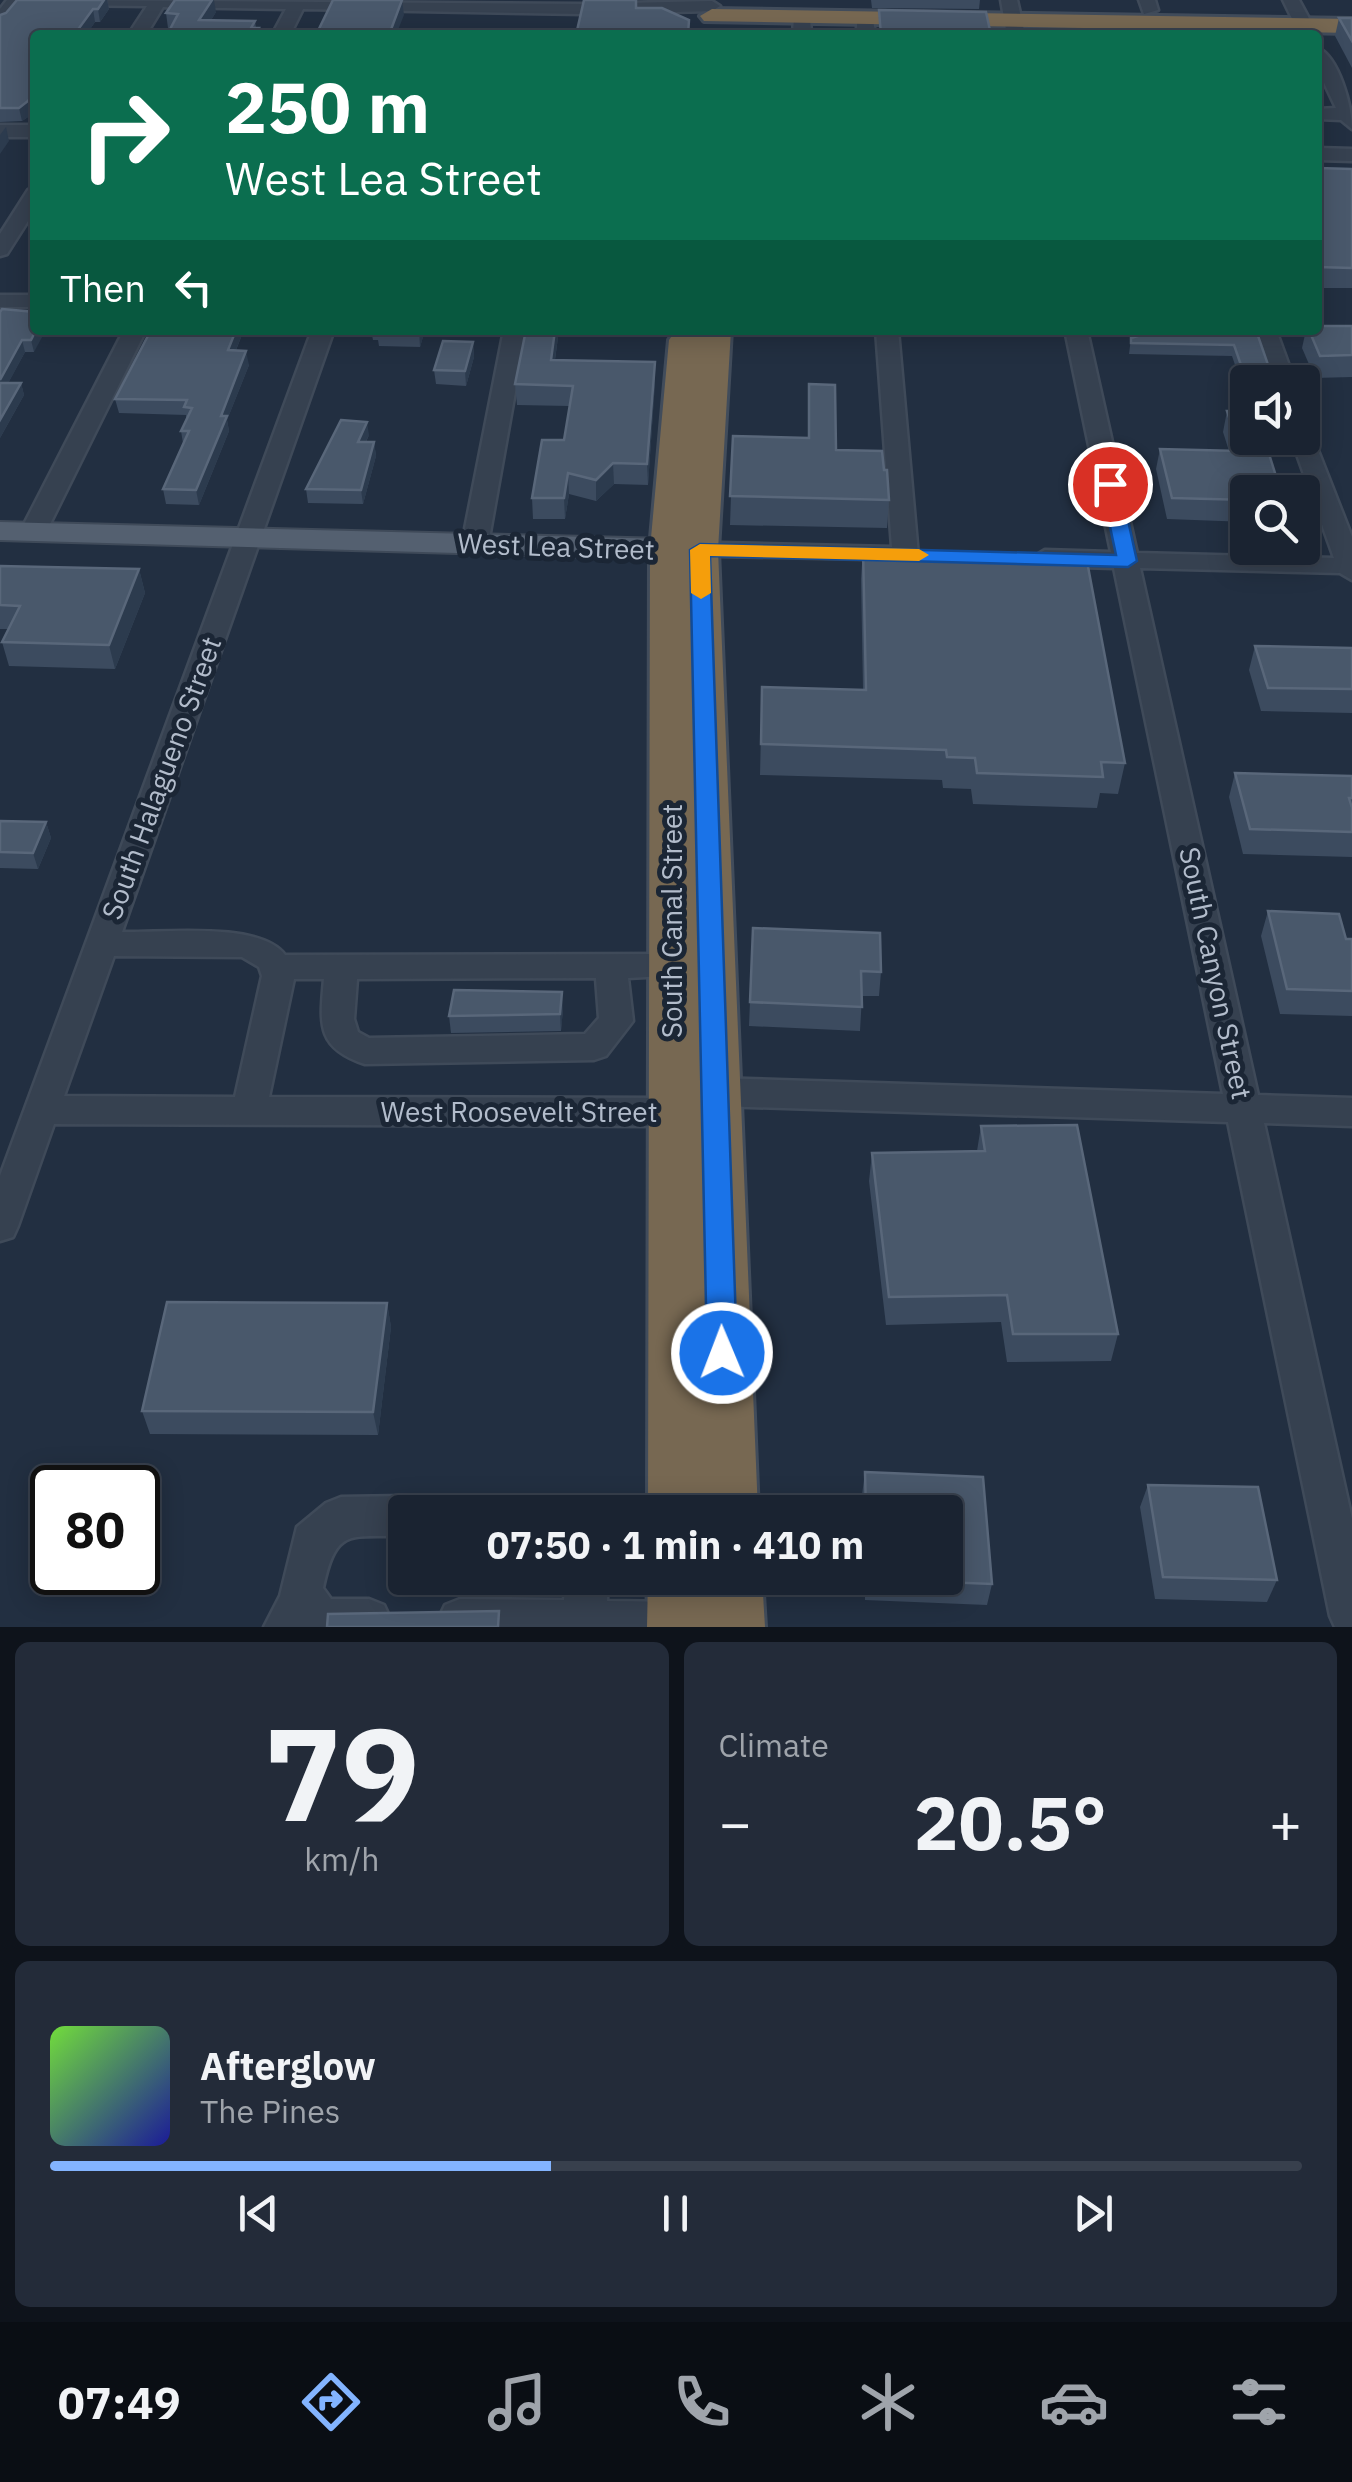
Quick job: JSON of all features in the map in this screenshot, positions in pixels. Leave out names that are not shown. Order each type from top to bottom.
[{"type":"highway","points":[[1153,17],[1220,29],[1352,13]]},
{"type":"highway","points":[[723,14],[802,26],[865,14]]},
{"type":"highway","points":[[723,14],[1300,18],[1352,26]]},
{"type":"highway","name":"South Canal Street","points":[[677,1495],[671,966],[684,550],[686,335]]},
{"type":"highway","name":"South Canal Street","points":[[713,335],[684,550],[716,1092],[728,1495]]},
{"type":"highway","points":[[692,1614],[713,1595]]},
{"type":"main road","name":"West Lea Street","points":[[0,531],[684,550]]},
{"type":"street","points":[[0,20],[15,0]]},
{"type":"street","points":[[61,0],[298,2],[723,14]]},
{"type":"street","points":[[140,30],[159,1]]},
{"type":"street","points":[[284,30],[298,2]]},
{"type":"street","points":[[582,10],[657,3],[723,14]]},
{"type":"street","points":[[1322,61],[1350,119]]},
{"type":"street","points":[[1322,115],[1350,119]]},
{"type":"street","points":[[0,131],[30,131]]},
{"type":"street","points":[[1322,154],[1352,155]]},
{"type":"street","points":[[0,250],[30,202]]},
{"type":"street","points":[[0,301],[30,302]]},
{"type":"street","points":[[33,532],[132,335]]},
{"type":"street","name":"South Halagueno Street","points":[[0,1226],[320,335]]},
{"type":"street","points":[[476,544],[514,335]]},
{"type":"street","name":"West Lea Street","points":[[684,550],[914,555],[888,335]]},
{"type":"street","name":"South Canyon Street","points":[[1077,335],[1352,1616]]},
{"type":"street","points":[[1266,335],[1277,365]]},
{"type":"street","points":[[1016,558],[1351,568],[1309,455]]},
{"type":"street","points":[[102,944],[242,945],[266,953],[276,966],[249,1110]]},
{"type":"street","points":[[276,966],[671,966]]},
{"type":"street","points":[[342,966],[336,1019],[344,1040],[365,1051],[594,1047],[616,1020],[611,966]]},
{"type":"street","name":"West Roosevelt Street","points":[[41,1110],[672,1112],[716,1092],[1352,1112]]},
{"type":"street","points":[[388,1516],[340,1517],[312,1541],[294,1611],[321,1620],[585,1608],[692,1614]]},
{"type":"building","points":[[17,0],[104,0],[78,30],[30,30],[30,98],[19,108],[0,108],[0,15]]},
{"type":"building","points":[[175,0],[212,0],[199,20],[255,21],[251,28],[259,28],[170,30],[178,14],[166,13]]},
{"type":"building","points":[[333,0],[402,0],[391,30],[318,30]]},
{"type":"building","points":[[584,0],[636,0],[636,8],[662,8],[689,20],[688,30],[577,30]]},
{"type":"building","points":[[879,10],[986,12],[990,30],[881,30]]},
{"type":"building","points":[[1339,18],[1352,18],[1352,41]]},
{"type":"building","points":[[1322,168],[1352,169],[1352,268],[1322,267]]},
{"type":"building","points":[[0,312],[30,312],[30,335],[34,335],[31,340],[22,340],[0,380]]},
{"type":"building","points":[[1322,326],[1352,326],[1352,355],[1320,356],[1311,335],[1322,335]]},
{"type":"building","points":[[148,335],[234,335],[228,350],[246,351],[221,416],[227,416],[196,490],[163,489],[189,431],[181,431],[192,408],[184,407],[187,400],[115,399]]},
{"type":"building","points":[[525,335],[554,335],[551,360],[655,362],[647,464],[613,463],[596,480],[568,473],[564,498],[532,498],[542,440],[564,440],[573,386],[515,384]]},
{"type":"building","points":[[1141,335],[1258,335],[1268,365],[1241,365],[1234,345],[1131,343],[1131,338]]},
{"type":"building","points":[[443,341],[473,342],[465,371],[434,370]]},
{"type":"building","points":[[0,383],[21,383],[0,420]]},
{"type":"building","points":[[809,384],[835,385],[836,450],[882,451],[889,500],[730,496],[733,436],[809,438]]},
{"type":"building","points":[[341,420],[367,422],[358,442],[374,442],[361,490],[306,489]]},
{"type":"building","points":[[1160,449],[1269,455],[1276,475],[1230,475],[1230,500],[1172,498]]},
{"type":"building","points":[[863,549],[1086,556],[1125,763],[1101,762],[1103,777],[977,773],[975,758],[947,757],[946,750],[761,744],[762,687],[866,690]]},
{"type":"building","points":[[0,566],[139,569],[109,645],[2,642],[20,606],[0,605]]},
{"type":"building","points":[[1255,646],[1352,648],[1352,689],[1268,688]]},
{"type":"building","points":[[1235,773],[1352,776],[1352,832],[1250,829]]},
{"type":"building","points":[[0,821],[46,822],[33,853],[0,852]]},
{"type":"building","points":[[1268,911],[1339,914],[1346,939],[1352,939],[1352,991],[1287,989]]},
{"type":"building","points":[[753,928],[880,933],[881,972],[861,971],[862,1007],[750,1002]]},
{"type":"building","points":[[454,990],[562,992],[560,1014],[449,1016]]},
{"type":"building","points":[[1077,1125],[1118,1334],[1013,1334],[1007,1295],[889,1297],[872,1153],[985,1151],[981,1126]]},
{"type":"building","points":[[167,1302],[387,1303],[373,1412],[142,1411]]},
{"type":"building","points":[[865,1472],[983,1477],[992,1584],[963,1583],[963,1495],[866,1495]]},
{"type":"building","points":[[1148,1485],[1258,1487],[1277,1580],[1163,1577]]},
{"type":"building","points":[[499,1611],[498,1627],[327,1627],[328,1614]]},
{"type":"slow traffic","points":[[701,593],[700,550],[919,555]]},
{"type":"route","points":[[722,1353],[700,550],[1128,561],[1110,484]]}]
